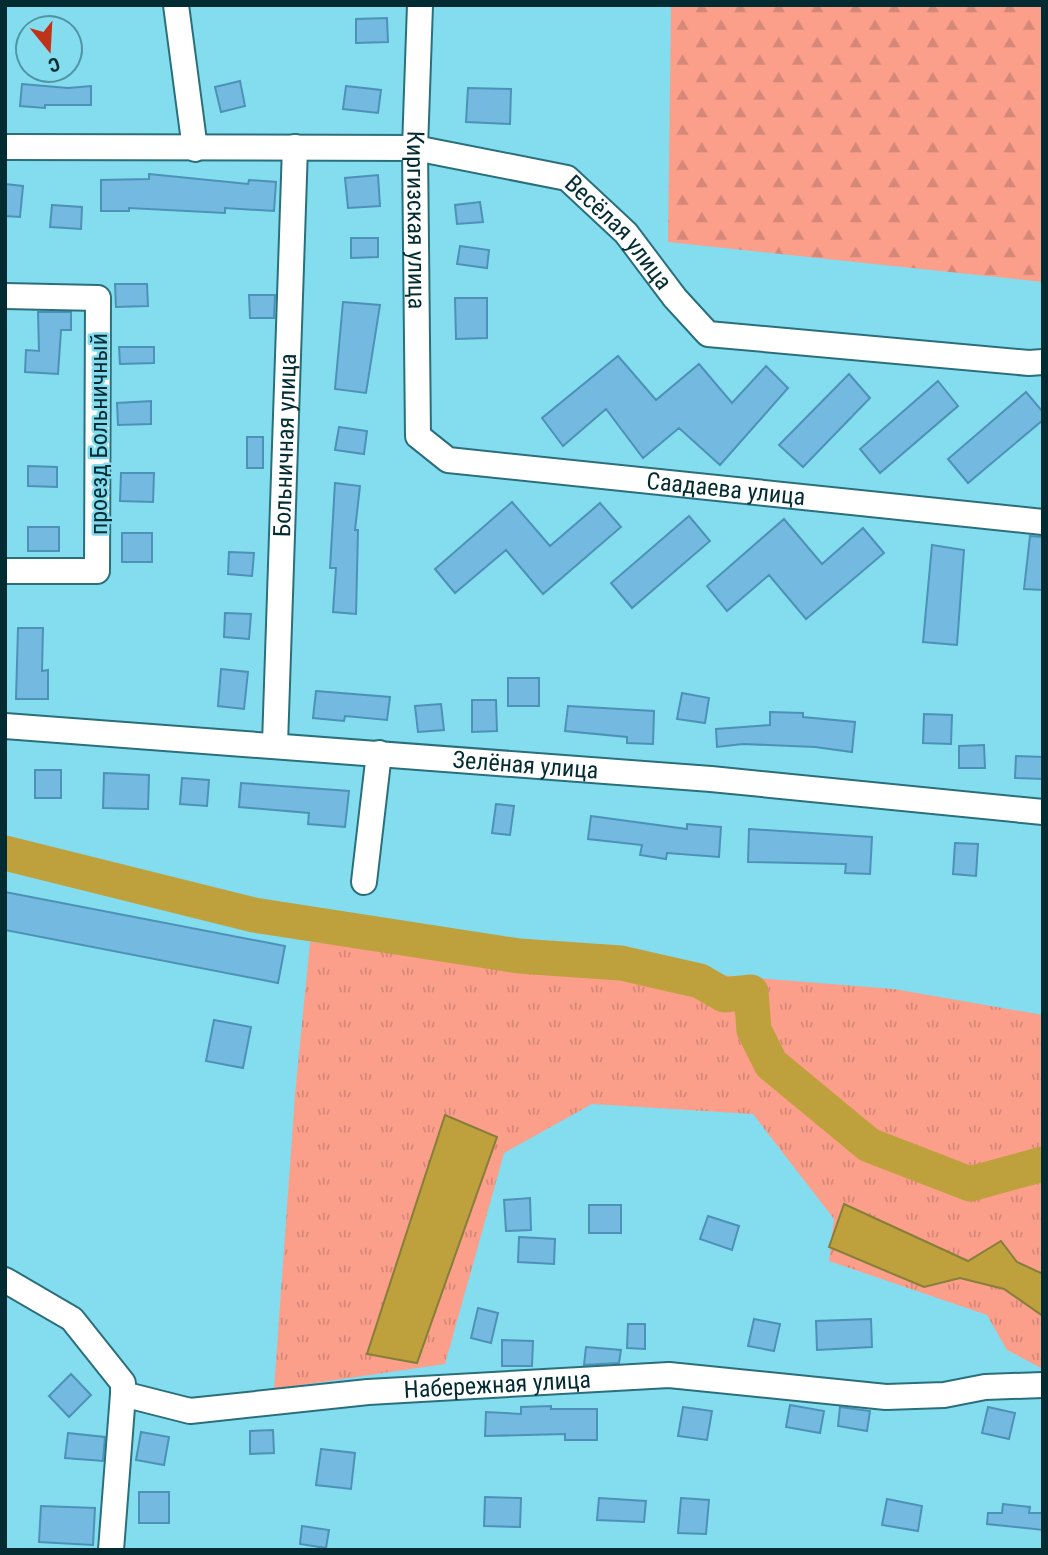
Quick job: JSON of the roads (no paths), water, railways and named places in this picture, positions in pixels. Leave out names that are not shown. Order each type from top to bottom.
[{"type":"street","points":[[176,5],[195,149]]},
{"type":"street","name":"Киргизская улица","points":[[418,436],[415,148],[420,5]]},
{"type":"street","name":"Весёлая улица","points":[[5,146],[415,148],[567,178],[626,233],[674,298],[708,334],[1029,363],[1043,362]]},
{"type":"street","name":"Больничная улица","points":[[275,744],[295,147]]},
{"type":"street","name":"проезд Больничный","points":[[5,296],[98,298],[100,346],[97,571],[5,571]]},
{"type":"street","name":"Саадаева улица","points":[[418,436],[447,460],[1043,522]]},
{"type":"street","name":"Зелёная улица","points":[[5,726],[275,744],[710,779],[1043,812]]},
{"type":"street","points":[[364,882],[379,753]]},
{"type":"street","points":[[5,1280],[72,1319],[123,1383],[111,1550]]},
{"type":"street","name":"Набережная улица","points":[[123,1394],[190,1411],[368,1392],[669,1376],[886,1397],[944,1395],[985,1387],[1043,1385]]},
{"type":"waterway","points":[[5,853],[254,915],[519,956],[621,963],[700,981],[724,995],[751,992],[754,1030],[771,1064],[869,1145],[970,1184],[1043,1164]]}]
